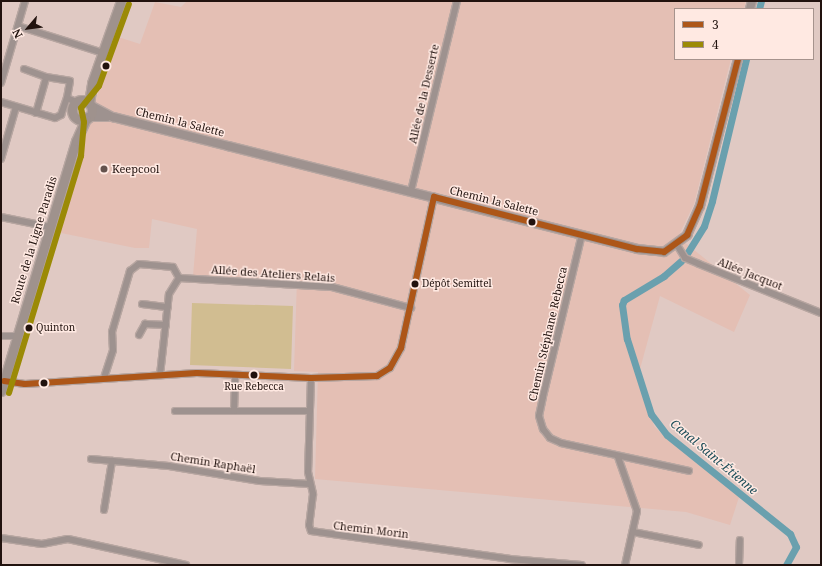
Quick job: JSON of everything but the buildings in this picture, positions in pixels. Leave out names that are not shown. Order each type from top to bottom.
[{"type":"main road","points":[[92,82],[78,101],[90,104],[92,82],[121,1]]},
{"type":"main road","name":"Route de la Ligne Paradis","points":[[76,142],[76,118],[72,108],[78,101]]},
{"type":"main road","name":"Route de la Ligne Paradis","points":[[1,391],[76,142],[87,118],[90,104]]},
{"type":"main road","points":[[76,118],[87,118]]},
{"type":"street","points":[[1,83],[25,1]]},
{"type":"street","name":"Allée de la Desserte","points":[[411,192],[457,1]]},
{"type":"street","points":[[18,26],[103,53]]},
{"type":"street","points":[[677,245],[687,235],[700,206],[738,60]]},
{"type":"street","points":[[1,102],[55,118],[61,115],[67,98],[70,81],[46,78],[24,69]]},
{"type":"street","points":[[36,113],[46,78]]},
{"type":"street","points":[[67,98],[78,101]]},
{"type":"street","name":"Chemin la Salette","points":[[90,104],[114,117],[651,252],[664,252],[677,245]]},
{"type":"street","points":[[1,159],[16,107]]},
{"type":"street","name":"Chemin la Salette","points":[[87,118],[114,117]]},
{"type":"street","points":[[4,381],[25,384],[160,375],[235,374],[312,378],[377,376],[390,368],[401,348],[411,308],[434,197]]},
{"type":"street","points":[[1,217],[50,227]]},
{"type":"street","name":"Chemin Stéphane Rebecca","points":[[582,234],[539,416],[542,429],[550,438],[618,457],[689,471]]},
{"type":"street","name":"Allée Jacquot","points":[[677,245],[685,258],[821,313]]},
{"type":"street","points":[[104,378],[113,350],[112,332],[130,271],[139,264],[173,267],[179,278],[169,294],[160,375]]},
{"type":"street","name":"Allée des Ateliers Relais","points":[[179,278],[332,287],[411,308]]},
{"type":"street","points":[[142,304],[168,307]]},
{"type":"street","points":[[139,335],[146,324],[166,325]]},
{"type":"street","points":[[1,336],[18,336]]},
{"type":"street","points":[[234,411],[235,374]]},
{"type":"street","name":"Chemin Morin","points":[[312,378],[310,411],[310,484],[313,494],[309,525],[313,532],[509,559],[582,565]]},
{"type":"street","points":[[175,410],[310,411]]},
{"type":"street","points":[[618,457],[637,511],[625,565]]},
{"type":"street","name":"Chemin Raphaël","points":[[91,459],[169,466],[260,481],[310,484]]},
{"type":"street","points":[[104,510],[112,460]]},
{"type":"street","points":[[633,532],[699,545]]},
{"type":"street","points":[[1,538],[42,544],[68,539],[186,565]]},
{"type":"street","points":[[739,565],[740,540]]},
{"type":"shaded area","points":[[187,1],[746,1],[744,8],[674,8],[674,60],[731,60],[694,204],[678,237],[750,295],[734,332],[660,296],[640,369],[654,426],[667,439],[740,494],[730,525],[686,512],[315,479],[318,372],[294,371],[297,279],[193,276],[197,229],[152,219],[149,248],[135,248],[56,232],[115,36],[140,44],[155,2],[181,7]]},
{"type":"shaded area","points":[[192,303],[293,306],[291,369],[190,365]]},
{"type":"waterway","name":"Canal Saint-Étienne","points":[[759,8],[761,1]]},
{"type":"waterway","name":"Canal Saint-Étienne","points":[[686,255],[704,226],[712,201],[746,60]]},
{"type":"waterway","name":"Canal Saint-Étienne","points":[[681,261],[664,276],[624,300],[622,305],[627,339],[651,414],[667,435],[790,534],[796,547],[786,565]]},
{"type":"transit line","name":"4","points":[[9,393],[81,156],[84,122],[81,108],[99,86],[129,4]]},
{"type":"transit line","name":"3","points":[[434,197],[637,249],[664,252],[687,235],[700,206],[738,60]]},
{"type":"transit line","name":"3","points":[[4,381],[25,384],[197,373],[311,378],[377,376],[390,368],[401,348],[434,197]]},
{"type":"place","name":"Keepcool","points":[[104,169]]},
{"type":"place","name":"Dépôt Semittel","points":[[415,284]]},
{"type":"place","name":"Quinton","points":[[29,328]]},
{"type":"place","name":"Rue Rebecca","points":[[254,375]]}]
